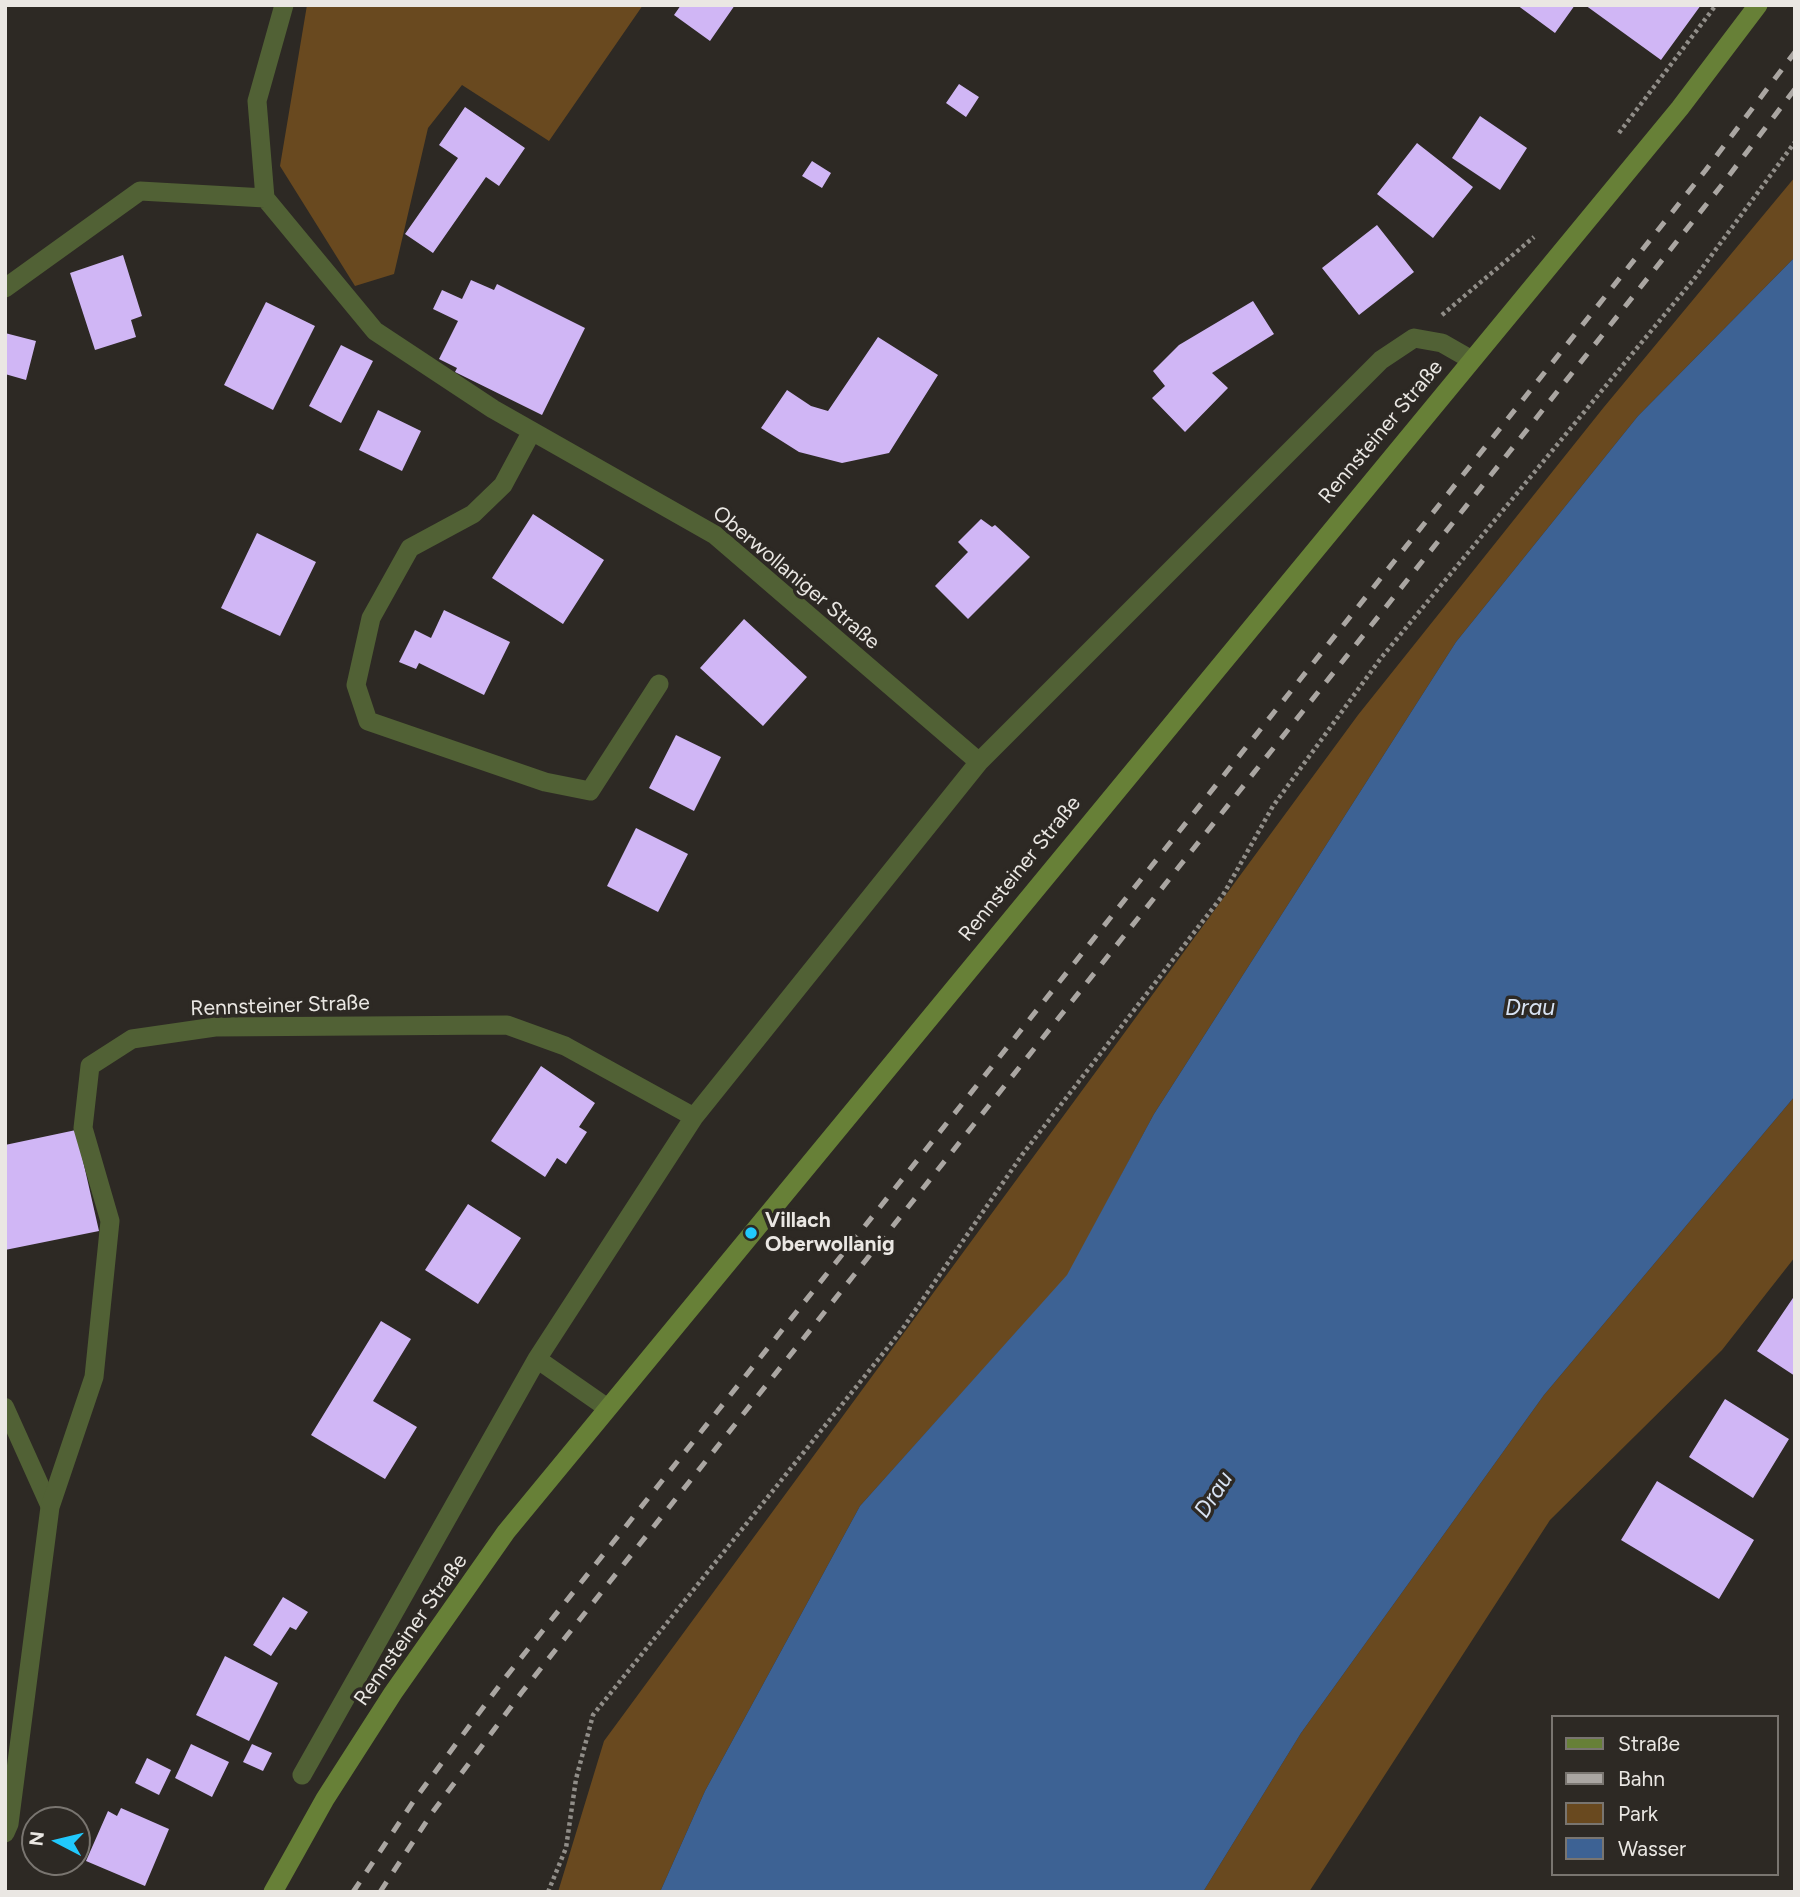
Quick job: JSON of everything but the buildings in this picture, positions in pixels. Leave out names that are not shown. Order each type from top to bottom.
[{"type":"main road","name":"Rennsteiner Straße","points":[[273,1892],[325,1799],[401,1682],[506,1532],[606,1407],[1680,108],[1758,5]]},
{"type":"street","points":[[5,288],[140,191],[265,198],[257,101],[284,5]]},
{"type":"street","name":"Oberwollaniger Straße","points":[[265,198],[375,331],[493,409],[715,535],[979,762]]},
{"type":"street","name":"Rennsteiner Straße","points":[[302,1775],[537,1359],[694,1117],[979,762],[1381,360],[1414,338],[1442,343],[1471,359]]},
{"type":"street","points":[[532,431],[503,485],[473,514],[411,548],[397,571],[371,618],[356,685],[368,722],[544,782],[590,791],[659,684]]},
{"type":"street","name":"Rennsteiner Straße","points":[[5,1833],[9,1824],[50,1507],[94,1377],[110,1220],[83,1128],[90,1066],[132,1039],[215,1027],[507,1024],[565,1046],[694,1117]]},
{"type":"street","points":[[537,1359],[606,1407]]},
{"type":"lane","points":[[5,1407],[50,1507]]},
{"type":"path","points":[[1617,136],[1716,5]]},
{"type":"path","points":[[548,1892],[566,1848],[576,1779],[593,1715],[901,1331],[1022,1154],[1223,895],[1273,806],[1381,658],[1694,279],[1795,142]]},
{"type":"path","points":[[1414,338],[1541,232]]},
{"type":"green space","points":[[307,5],[643,5],[549,141],[462,85],[428,128],[394,274],[355,286],[280,166]]},
{"type":"green space","points":[[1795,177],[1795,257],[1638,416],[1456,642],[1154,1114],[1068,1275],[860,1506],[705,1791],[660,1892],[558,1892],[604,1741],[1358,715],[1604,407]]},
{"type":"green space","points":[[1795,1096],[1795,1257],[1722,1350],[1550,1520],[1309,1892],[1203,1892],[1301,1733],[1544,1395]]},
{"type":"water","name":"Drau","points":[[1795,257],[1795,1096],[1544,1395],[1301,1733],[1203,1892],[660,1892],[705,1791],[860,1506],[1067,1275],[1154,1114],[1456,642],[1638,416]]},
{"type":"railway","points":[[353,1892],[415,1799],[505,1678],[1705,171],[1795,52]]},
{"type":"railway","points":[[380,1892],[432,1813],[522,1692],[1721,186],[1795,89]]},
{"type":"place","name":"Villach Oberwollanig","points":[[751,1233]]}]
